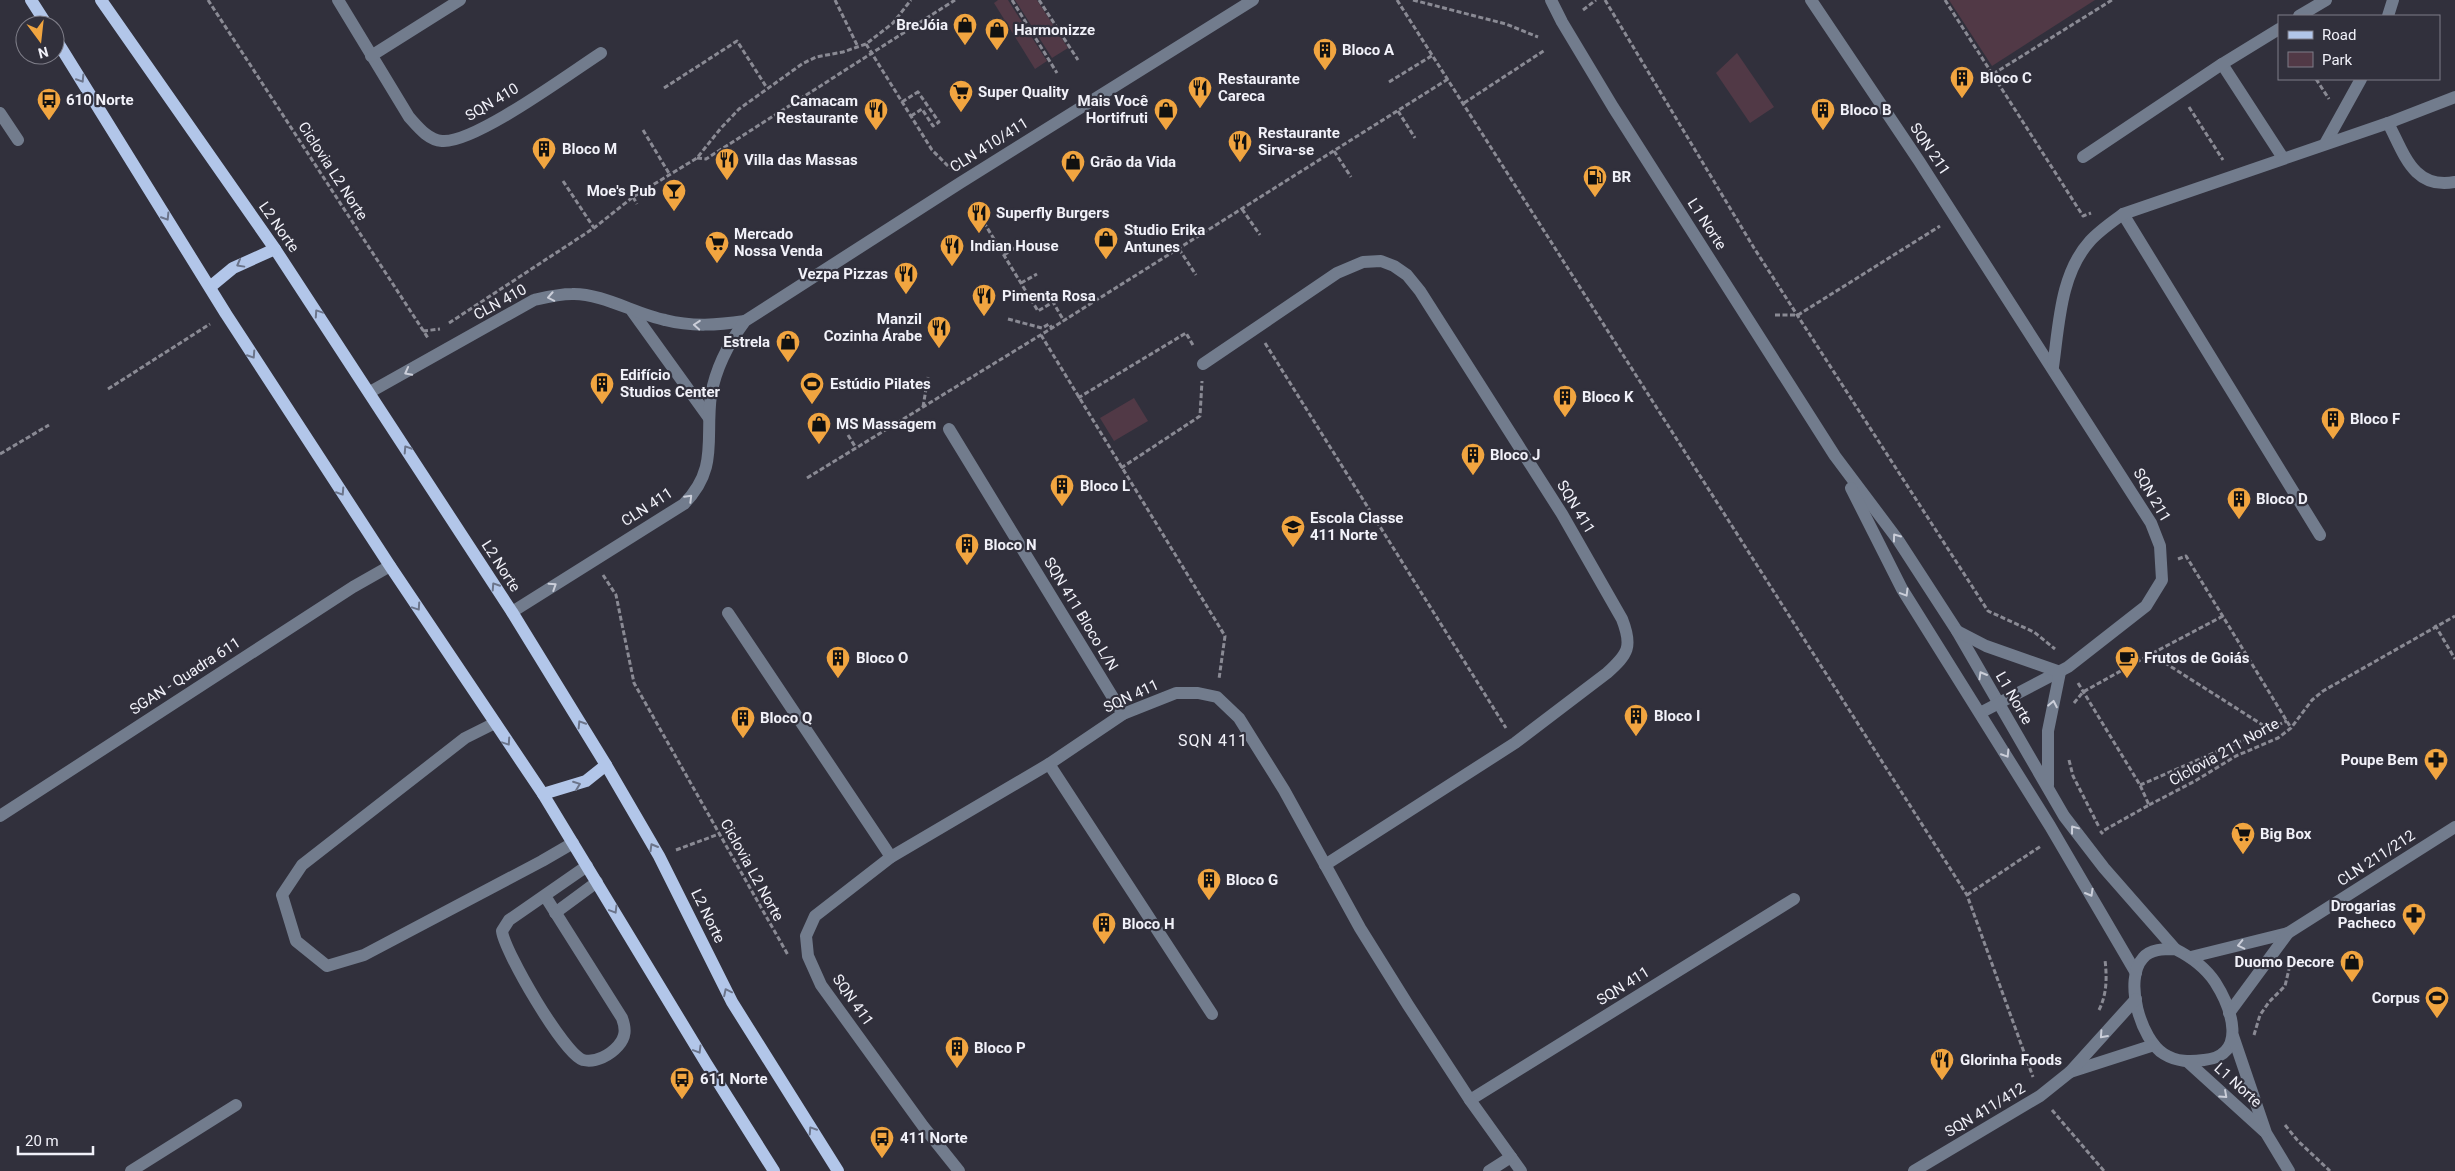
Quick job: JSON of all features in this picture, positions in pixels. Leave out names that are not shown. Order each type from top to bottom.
[{"type":"main road","points":[[31,0],[41,15]]},
{"type":"main road","name":"L2 Norte","points":[[101,0],[275,249],[512,612],[606,765],[659,856],[732,1002],[838,1171]]},
{"type":"main road","points":[[65,54],[226,314],[390,566],[543,794],[706,1063],[774,1171]]},
{"type":"main road","points":[[210,287],[233,268],[275,249]]},
{"type":"main road","points":[[543,794],[586,781],[606,765]]},
{"type":"street","name":"SQN 410","points":[[338,0],[409,117],[423,132],[441,141],[455,141],[480,132],[601,52]]},
{"type":"street","points":[[371,56],[460,0]]},
{"type":"street","name":"CLN 410/411","points":[[745,321],[960,182],[1254,0]]},
{"type":"street","name":"SQN 211","points":[[1811,0],[1956,217],[2053,367],[2151,523],[2160,546],[2162,580],[2146,606],[2064,669],[1980,713]]},
{"type":"street","points":[[2301,15],[2326,0]]},
{"type":"street","points":[[2388,15],[2393,0]]},
{"type":"street","name":"L1 Norte","points":[[1551,2],[1613,107],[1835,456],[1898,540],[1957,632],[2064,816],[2104,868],[2175,949]]},
{"type":"street","points":[[2083,157],[2222,64],[2278,30]]},
{"type":"street","points":[[2222,64],[2283,158]]},
{"type":"street","points":[[2325,144],[2360,80]]},
{"type":"street","points":[[2053,367],[2061,310],[2074,266],[2090,241],[2122,214],[2388,123],[2455,97]]},
{"type":"street","points":[[0,113],[18,140]]},
{"type":"street","points":[[2388,123],[2412,169],[2425,180],[2434,183],[2455,182]]},
{"type":"street","points":[[2122,214],[2320,535]]},
{"type":"street","name":"SQN 411","points":[[1203,364],[1338,273],[1363,262],[1380,262],[1394,266],[1407,275],[1420,291],[1562,514],[1622,619],[1628,634],[1629,647],[1621,660],[1515,744],[1325,865]]},
{"type":"street","name":"CLN 410","points":[[370,392],[534,300],[554,296],[574,294],[599,299],[666,321],[712,325],[745,321]]},
{"type":"street","points":[[632,311],[709,418]]},
{"type":"street","name":"CLN 411","points":[[512,612],[684,504],[695,492],[706,473],[709,451],[709,418],[717,371],[725,351],[745,321]]},
{"type":"street","name":"SQN 411 Bloco L/N","points":[[949,429],[1123,714]]},
{"type":"street","name":"L1 Norte","points":[[1835,456],[1902,589],[2050,826],[2136,973]]},
{"type":"street","name":"SGAN - Quadra 611","points":[[0,816],[353,587],[390,566]]},
{"type":"street","points":[[728,613],[891,857]]},
{"type":"street","points":[[1957,632],[1994,650],[2064,669],[2048,731],[2048,788]]},
{"type":"street","name":"SQN 411","points":[[959,1171],[923,1126],[821,984],[808,956],[806,936],[815,916],[891,857],[1049,764],[1123,714],[1176,693],[1198,693],[1217,696]]},
{"type":"street","points":[[1217,696],[1239,718],[1360,928],[1470,1100],[1520,1171]]},
{"type":"street","points":[[495,723],[465,738],[302,865],[282,895],[296,941],[327,966],[364,955],[542,862],[573,843]]},
{"type":"street","points":[[1049,764],[1212,1014]]},
{"type":"street","name":"CLN 211/212","points":[[2191,957],[2288,934],[2455,827]]},
{"type":"street","points":[[545,896],[622,1018],[625,1027],[622,1041],[614,1051],[593,1061],[574,1055],[555,1032],[504,942],[502,932],[509,920],[587,866]]},
{"type":"street","points":[[555,913],[597,882]]},
{"type":"street","name":"SQN 411","points":[[1470,1100],[1794,899]]},
{"type":"street","name":"CLN 211/212","points":[[2229,1013],[2288,934]]},
{"type":"street","points":[[2175,949],[2191,957],[2215,982],[2229,1013],[2234,1036],[2231,1045],[2223,1054],[2209,1060],[2188,1062],[2164,1054],[2154,1045],[2145,1031],[2136,999],[2136,973],[2142,958],[2151,952],[2175,949]]},
{"type":"street","name":"SQN 411/412","points":[[1914,1171],[2040,1096],[2070,1072],[2136,999]]},
{"type":"street","name":"L1 Norte","points":[[2234,1036],[2266,1133],[2289,1171]]},
{"type":"street","name":"SQN 411/412","points":[[2070,1072],[2154,1045]]},
{"type":"street","name":"L1 Norte","points":[[2188,1062],[2266,1133]]},
{"type":"street","points":[[131,1171],[236,1105]]},
{"type":"street","points":[[1489,1171],[1511,1157]]},
{"type":"path","name":"Ciclovia L2 Norte","points":[[208,0],[423,331],[440,354]]},
{"type":"path","points":[[836,0],[858,47]]},
{"type":"path","points":[[423,331],[441,329],[594,228],[633,197],[697,158],[731,116],[767,88],[809,60],[866,44],[893,23],[911,0]]},
{"type":"path","points":[[697,158],[706,159],[955,0]]},
{"type":"path","points":[[1012,0],[1057,73]]},
{"type":"path","points":[[1039,0],[1078,60]]},
{"type":"path","points":[[1397,0],[1464,102],[1967,895],[2040,1096],[2104,1171]]},
{"type":"path","points":[[1413,0],[1497,21],[1538,37]]},
{"type":"path","points":[[1582,10],[1596,0]]},
{"type":"path","points":[[1605,0],[1754,248],[1988,612],[2034,632],[2055,648],[2064,669],[2083,692],[2140,785],[2149,805]]},
{"type":"path","points":[[1945,0],[2083,216],[2099,209]]},
{"type":"path","points":[[1993,74],[2112,0]]},
{"type":"path","points":[[664,88],[737,41],[767,88]]},
{"type":"path","points":[[866,44],[932,150],[950,169]]},
{"type":"path","points":[[1464,102],[1545,50]]},
{"type":"path","points":[[1389,82],[1432,54]]},
{"type":"path","points":[[807,478],[1064,321],[1448,79]]},
{"type":"path","points":[[902,102],[920,91],[939,122],[932,126],[922,109],[911,116]]},
{"type":"path","points":[[2180,92],[2233,176]]},
{"type":"path","points":[[1398,111],[1415,138]]},
{"type":"path","points":[[643,130],[670,174]]},
{"type":"path","points":[[1334,151],[1351,177]]},
{"type":"path","points":[[563,180],[594,228]]},
{"type":"path","points":[[633,197],[637,204]]},
{"type":"path","points":[[972,203],[1038,311],[1052,302],[1064,321]]},
{"type":"path","points":[[1242,209],[1260,235]]},
{"type":"path","points":[[1775,315],[1798,315],[1956,217]]},
{"type":"path","points":[[1004,255],[1019,245]]},
{"type":"path","points":[[1179,249],[1196,275]]},
{"type":"path","points":[[1021,283],[1037,274]]},
{"type":"path","points":[[108,389],[226,314]]},
{"type":"path","points":[[1008,320],[1042,328],[1049,324],[1052,328]]},
{"type":"path","points":[[1256,328],[1515,744]]},
{"type":"path","points":[[1078,398],[1186,333],[1203,364],[1200,416],[1121,468]]},
{"type":"path","points":[[1041,335],[1225,636],[1217,696]]},
{"type":"path","points":[[923,407],[928,377]]},
{"type":"path","points":[[0,454],[49,425]]},
{"type":"path","points":[[848,436],[856,448]]},
{"type":"path","points":[[2162,567],[2186,556],[2292,728]]},
{"type":"path","name":"Ciclovia L2 Norte","points":[[594,560],[616,595],[634,683],[792,962]]},
{"type":"path","points":[[2069,710],[2083,692],[2223,616]]},
{"type":"path","name":"Clclovia 211 Norte","points":[[2101,832],[2195,782],[2236,756],[2278,738],[2292,728],[2312,700],[2323,691],[2435,625],[2455,616]]},
{"type":"path","points":[[2435,625],[2455,658]]},
{"type":"path","points":[[2055,648],[2063,645]]},
{"type":"path","points":[[2151,654],[2269,729]]},
{"type":"path","points":[[2140,785],[2287,721]]},
{"type":"path","points":[[2066,751],[2073,776],[2106,840]]},
{"type":"path","points":[[659,856],[719,834]]},
{"type":"path","points":[[1967,895],[2042,846],[2048,854]]},
{"type":"path","points":[[2253,1038],[2260,1015],[2269,1002],[2285,986],[2287,972],[2294,956]]},
{"type":"path","points":[[2096,1015],[2104,1000],[2107,976],[2105,957]]},
{"type":"path","points":[[2281,1120],[2298,1141],[2330,1171]]},
{"type":"green space","points":[[998,0],[1008,0],[1047,61],[1035,69],[994,3]]},
{"type":"green space","points":[[1015,0],[1037,0],[1068,48],[1052,58]]},
{"type":"green space","points":[[1949,0],[2095,0],[1992,66]]},
{"type":"green space","points":[[1737,53],[1774,107],[1750,123],[1716,73]]},
{"type":"green space","points":[[1134,398],[1148,421],[1114,441],[1100,418]]},
{"type":"place","name":"BreJóia","points":[[965,46]]},
{"type":"place","name":"Harmonizze","points":[[997,51]]},
{"type":"place","name":"Bloco A","points":[[1325,71]]},
{"type":"place","name":"Bloco C","points":[[1962,99]]},
{"type":"place","name":"Restaurante Careca","points":[[1200,109]]},
{"type":"place","name":"Super Quality","points":[[961,113]]},
{"type":"place","name":"610 Norte","points":[[49,121]]},
{"type":"place","name":"Camacam Restaurante","points":[[876,131]]},
{"type":"place","name":"Mais Você Hortifruti","points":[[1166,131]]},
{"type":"place","name":"Bloco B","points":[[1823,131]]},
{"type":"place","name":"Restaurante Sirva-se","points":[[1240,163]]},
{"type":"place","name":"Bloco M","points":[[544,170]]},
{"type":"place","name":"Villa das Massas","points":[[727,181]]},
{"type":"place","name":"Grão da Vida","points":[[1073,183]]},
{"type":"place","name":"BR","points":[[1595,198]]},
{"type":"place","name":"Moe's Pub","points":[[674,212]]},
{"type":"place","name":"Superfly Burgers","points":[[979,234]]},
{"type":"place","name":"Studio Erika Antunes","points":[[1106,260]]},
{"type":"place","name":"Mercado Nossa Venda","points":[[717,264]]},
{"type":"place","name":"Indian House","points":[[952,267]]},
{"type":"place","name":"Vezpa Pizzas","points":[[906,295]]},
{"type":"place","name":"Pimenta Rosa","points":[[984,317]]},
{"type":"place","name":"Manzil Cozinha Árabe","points":[[939,349]]},
{"type":"place","name":"Estrela","points":[[788,363]]},
{"type":"place","name":"Edifício Studios Center","points":[[602,405]]},
{"type":"place","name":"Estúdio Pilates","points":[[812,405]]},
{"type":"place","name":"Bloco K","points":[[1565,418]]},
{"type":"place","name":"Bloco F","points":[[2333,440]]},
{"type":"place","name":"MS Massagem","points":[[819,445]]},
{"type":"place","name":"Bloco J","points":[[1473,476]]},
{"type":"place","name":"Bloco L","points":[[1062,507]]},
{"type":"place","name":"Bloco D","points":[[2239,520]]},
{"type":"place","name":"Escola Classe 411 Norte","points":[[1293,548]]},
{"type":"place","name":"Bloco N","points":[[967,566]]},
{"type":"place","name":"Bloco O","points":[[838,679]]},
{"type":"place","name":"Frutos de Goiás","points":[[2127,679]]},
{"type":"place","name":"Bloco I","points":[[1636,737]]},
{"type":"place","name":"Bloco Q","points":[[743,739]]},
{"type":"place","name":"Poupe Bem","points":[[2436,781]]},
{"type":"place","name":"Big Box","points":[[2243,855]]},
{"type":"place","name":"Bloco G","points":[[1209,901]]},
{"type":"place","name":"Drogarias Pacheco","points":[[2414,936]]},
{"type":"place","name":"Bloco H","points":[[1104,945]]},
{"type":"place","name":"Duomo Decore","points":[[2352,983]]},
{"type":"place","name":"Corpus","points":[[2437,1019]]},
{"type":"place","name":"Bloco P","points":[[957,1069]]},
{"type":"place","name":"Glorinha Foods","points":[[1942,1081]]},
{"type":"place","name":"611 Norte","points":[[682,1100]]},
{"type":"place","name":"411 Norte","points":[[882,1159]]},
{"type":"district","name":"SQN 411","points":[[1213,740]]}]
